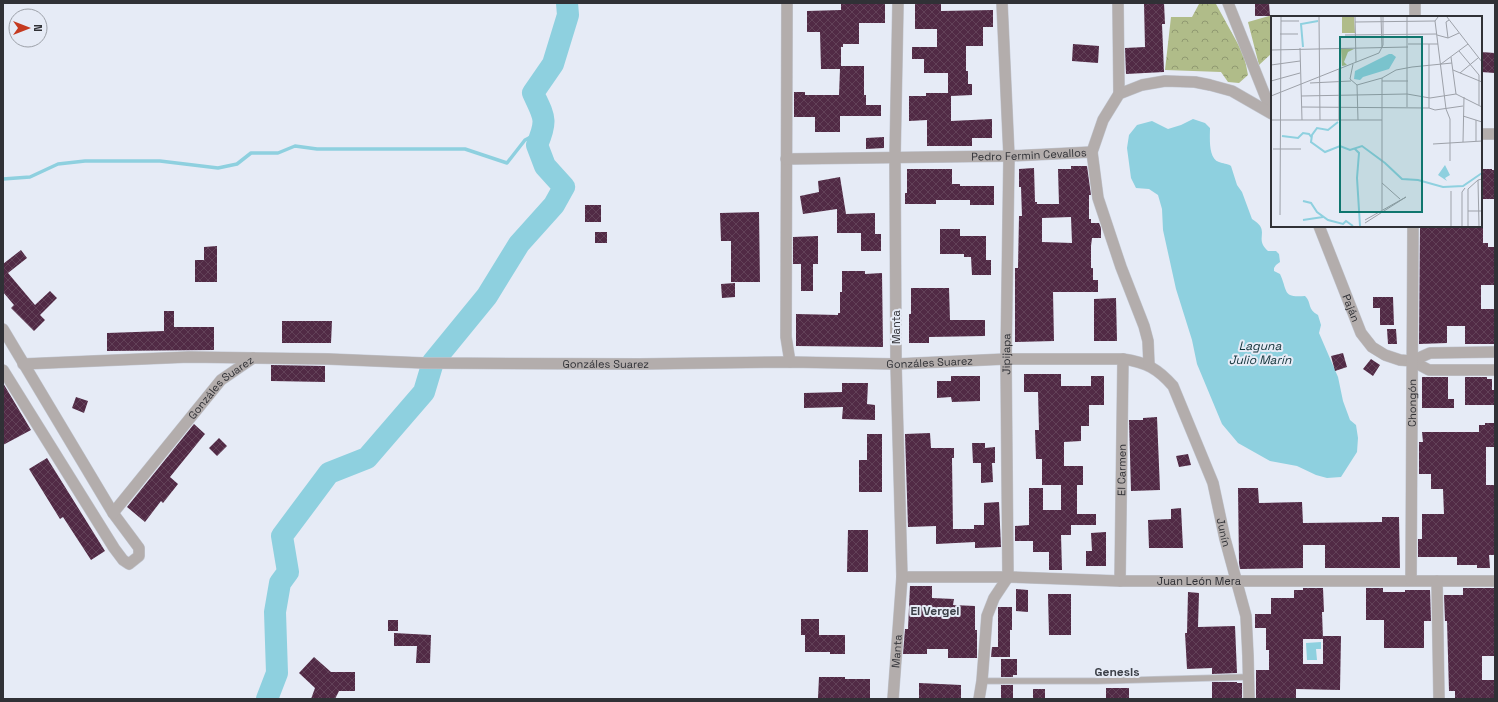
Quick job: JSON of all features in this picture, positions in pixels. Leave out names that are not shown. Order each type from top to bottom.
[{"type":"street","points":[[787,3],[786,337],[790,362]]},
{"type":"street","name":"Manta","points":[[893,699],[902,577],[896,364],[895,157],[898,3]]},
{"type":"street","name":"Jipijapa","points":[[1002,3],[1009,156],[1006,359],[1008,577]]},
{"type":"street","points":[[1118,3],[1119,94],[1142,85],[1165,81],[1195,82],[1232,91],[1271,112]]},
{"type":"street","points":[[1228,3],[1271,110]]},
{"type":"street","points":[[1415,3],[1415,16]]},
{"type":"street","name":"Pedro Fermin Cevallos","points":[[786,159],[1009,156],[1092,152],[1103,120],[1112,103],[1119,94]]},
{"type":"street","points":[[1482,134],[1495,134]]},
{"type":"street","points":[[1092,152],[1098,198],[1121,267],[1144,326],[1148,341],[1149,365]]},
{"type":"street","name":"Paján","points":[[1319,227],[1361,333],[1372,347],[1385,355],[1400,360],[1412,361],[1429,370],[1495,370]]},
{"type":"street","name":"Chongón","points":[[1411,580],[1413,227]]},
{"type":"street","points":[[3,329],[113,513],[139,548],[138,556],[128,564],[114,548],[3,370]]},
{"type":"street","points":[[1412,361],[1430,353],[1495,352]]},
{"type":"street","points":[[23,364],[189,357],[253,358]]},
{"type":"street","name":"Gonzáles Suarez","points":[[113,513],[221,380],[253,358],[424,363],[639,364],[790,362],[896,364],[1006,359],[1123,359],[1138,361],[1149,365],[1163,375]]},
{"type":"street","name":"El Carmen","points":[[1120,581],[1123,359]]},
{"type":"street","name":"Junín","points":[[1163,375],[1173,386],[1213,483],[1236,582],[1246,616],[1249,699]]},
{"type":"street","name":"Juan León Mera","points":[[902,577],[1008,577],[1120,581],[1236,582],[1411,580],[1495,581]]},
{"type":"street","points":[[979,699],[982,681],[987,616],[994,598],[1008,577]]},
{"type":"street","points":[[1438,581],[1439,699]]},
{"type":"lane","points":[[982,681],[1098,681],[1248,677]]},
{"type":"green space","points":[[1199,4],[1216,4],[1244,55],[1248,75],[1239,83],[1228,82],[1221,72],[1165,70],[1171,17],[1192,17]]},
{"type":"green space","points":[[1408,15],[1271,16],[1271,54],[1259,65],[1248,22],[1269,16]]},
{"type":"water","name":"Laguna Julio Marín","points":[[1193,119],[1205,123],[1210,128],[1210,147],[1215,160],[1231,166],[1237,185],[1242,192],[1252,219],[1261,227],[1262,242],[1264,246],[1268,251],[1276,251],[1279,254],[1280,262],[1274,268],[1274,271],[1280,274],[1287,292],[1293,296],[1305,296],[1312,310],[1318,315],[1321,325],[1319,333],[1338,377],[1343,401],[1350,420],[1356,425],[1358,438],[1357,452],[1341,477],[1327,478],[1316,475],[1297,466],[1270,461],[1238,443],[1222,424],[1197,364],[1192,340],[1176,289],[1163,230],[1162,209],[1158,195],[1149,189],[1136,188],[1131,178],[1127,148],[1129,135],[1137,125],[1152,121],[1168,129]]},
{"type":"water","points":[[1321,642],[1321,649],[1316,649],[1317,660],[1307,660],[1306,643]]},
{"type":"building","points":[[841,3],[885,3],[885,23],[859,23],[859,44],[843,44],[843,47],[841,47],[841,66],[864,66],[864,95],[866,95],[866,105],[881,105],[881,116],[840,116],[840,132],[815,132],[815,117],[794,117],[794,92],[805,92],[805,95],[839,95],[840,69],[821,69],[820,32],[807,32],[807,11],[841,10]]},
{"type":"building","points":[[915,3],[941,3],[941,11],[993,10],[993,27],[983,27],[983,46],[966,46],[966,71],[968,71],[968,84],[972,84],[972,95],[951,96],[951,121],[992,119],[992,138],[972,138],[972,146],[927,146],[927,120],[909,121],[909,96],[926,96],[926,93],[948,93],[948,73],[924,73],[924,59],[912,59],[912,47],[937,47],[937,29],[915,29]]},
{"type":"building","points":[[1144,3],[1164,3],[1165,24],[1162,24],[1164,72],[1126,74],[1125,48],[1145,47]]},
{"type":"building","points":[[1255,3],[1269,3],[1270,16],[1255,16]]},
{"type":"building","points":[[1073,44],[1099,46],[1098,63],[1072,61]]},
{"type":"building","points":[[1482,52],[1495,53],[1495,73],[1482,72]]},
{"type":"building","points":[[884,137],[884,148],[866,149],[866,138]]},
{"type":"building","points":[[1071,166],[1087,166],[1091,195],[1089,195],[1089,219],[1091,219],[1091,223],[1099,223],[1101,228],[1101,238],[1092,238],[1091,246],[1091,268],[1093,268],[1093,280],[1098,280],[1098,292],[1053,292],[1054,341],[1015,342],[1015,268],[1018,268],[1019,216],[1022,216],[1019,169],[1034,168],[1035,202],[1037,202],[1037,204],[1059,204],[1058,169],[1071,169]],"holes":[[[1071,217],[1072,243],[1042,242],[1042,218]]]},
{"type":"building","points":[[907,169],[952,169],[952,184],[960,184],[960,186],[994,186],[994,205],[970,205],[970,200],[936,200],[936,204],[905,204],[905,193],[907,193]]},
{"type":"building","points":[[1482,169],[1495,170],[1495,199],[1482,199]]},
{"type":"building","points":[[840,177],[846,214],[875,213],[875,234],[881,234],[881,251],[861,251],[861,233],[837,233],[837,209],[803,214],[800,196],[819,192],[818,181]]},
{"type":"building","points":[[585,205],[601,205],[601,222],[585,222]]},
{"type":"building","points":[[759,212],[760,282],[731,282],[731,241],[721,241],[720,213]]},
{"type":"building","points":[[1483,226],[1483,243],[1488,243],[1488,247],[1495,247],[1495,285],[1481,285],[1481,309],[1495,309],[1495,344],[1465,344],[1465,326],[1447,326],[1447,343],[1419,344],[1420,227]]},
{"type":"building","points":[[940,229],[960,229],[960,236],[986,236],[986,260],[991,260],[991,275],[972,275],[971,257],[964,257],[964,254],[940,254]]},
{"type":"building","points":[[595,232],[607,232],[607,243],[595,243]]},
{"type":"building","points":[[818,236],[818,264],[813,264],[813,291],[801,291],[801,264],[793,264],[793,237]]},
{"type":"building","points":[[217,246],[217,282],[195,282],[195,260],[204,260],[204,247]]},
{"type":"building","points":[[21,250],[27,258],[8,273],[35,305],[50,291],[57,298],[40,315],[45,320],[34,331],[11,308],[14,305],[3,292],[3,264]]},
{"type":"building","points":[[842,271],[865,271],[865,274],[882,273],[883,347],[796,346],[796,314],[838,315],[838,313],[840,313]]},
{"type":"building","points":[[735,283],[735,297],[722,298],[721,284]]},
{"type":"building","points":[[911,288],[949,288],[950,320],[985,320],[985,336],[929,337],[929,343],[909,343]]},
{"type":"building","points":[[1373,297],[1393,297],[1394,325],[1380,325],[1380,308],[1373,308]]},
{"type":"building","points":[[1116,298],[1117,341],[1094,341],[1094,299]]},
{"type":"building","points":[[164,311],[174,311],[174,327],[214,327],[214,350],[107,351],[107,333],[164,331]]},
{"type":"building","points":[[282,321],[332,321],[331,343],[282,343]]},
{"type":"building","points":[[1387,329],[1396,329],[1397,344],[1388,344]]},
{"type":"building","points":[[1343,353],[1347,367],[1335,371],[1331,356]]},
{"type":"building","points":[[1371,359],[1380,365],[1373,376],[1363,369]]},
{"type":"building","points":[[271,365],[325,366],[325,382],[271,381]]},
{"type":"building","points":[[1024,374],[1061,374],[1061,386],[1091,386],[1091,376],[1104,376],[1104,405],[1089,405],[1089,426],[1081,426],[1081,441],[1064,442],[1064,466],[1083,466],[1083,485],[1077,485],[1077,514],[1096,514],[1096,525],[1071,525],[1071,535],[1061,535],[1062,570],[1049,570],[1049,552],[1033,552],[1033,541],[1015,541],[1015,526],[1029,525],[1029,488],[1043,488],[1043,510],[1061,510],[1061,485],[1042,485],[1042,459],[1036,459],[1035,430],[1039,430],[1038,392],[1024,392]]},
{"type":"building","points":[[951,376],[980,376],[980,401],[952,402],[951,397],[937,398],[937,381],[951,381]]},
{"type":"building","points":[[1422,377],[1448,377],[1448,399],[1454,399],[1454,408],[1422,408]]},
{"type":"building","points":[[1465,377],[1487,377],[1487,379],[1492,379],[1492,390],[1495,390],[1495,405],[1465,405]]},
{"type":"building","points":[[3,383],[31,430],[3,445]]},
{"type":"building","points":[[842,383],[868,383],[867,404],[875,405],[875,420],[842,419],[843,407],[804,408],[804,393],[842,392]]},
{"type":"building","points":[[76,397],[88,401],[84,413],[72,408]]},
{"type":"building","points":[[1157,417],[1160,490],[1131,491],[1129,420],[1143,420],[1143,418]]},
{"type":"building","points":[[1485,423],[1495,423],[1495,447],[1486,447],[1486,485],[1495,485],[1495,555],[1489,555],[1490,568],[1477,568],[1477,565],[1457,565],[1457,557],[1418,557],[1418,539],[1422,539],[1422,514],[1444,514],[1443,489],[1431,489],[1431,474],[1419,474],[1419,442],[1423,442],[1422,432],[1479,432],[1479,425],[1485,425]]},
{"type":"building","points":[[194,424],[205,434],[170,477],[178,484],[163,503],[161,501],[145,522],[127,507]]},
{"type":"building","points":[[930,433],[931,448],[954,448],[954,458],[952,458],[953,529],[974,529],[974,525],[984,525],[984,503],[999,502],[1001,547],[975,548],[975,542],[936,544],[936,526],[908,527],[905,434]]},
{"type":"building","points":[[867,434],[882,434],[882,492],[859,492],[859,460],[867,460]]},
{"type":"building","points":[[219,438],[227,446],[217,456],[209,448]]},
{"type":"building","points":[[972,443],[985,443],[985,448],[995,447],[995,463],[992,463],[993,482],[981,483],[981,463],[973,463]]},
{"type":"building","points":[[1188,454],[1191,465],[1179,467],[1176,456]]},
{"type":"building","points":[[47,458],[105,551],[91,560],[63,517],[60,519],[29,469]]},
{"type":"building","points":[[1238,488],[1258,488],[1259,503],[1302,502],[1303,523],[1382,522],[1382,517],[1399,517],[1400,568],[1325,568],[1325,545],[1303,545],[1303,568],[1240,569]]},
{"type":"building","points":[[1181,508],[1183,548],[1149,548],[1148,520],[1171,519],[1171,509]]},
{"type":"building","points":[[848,530],[868,530],[868,572],[847,572]]},
{"type":"building","points":[[1106,532],[1106,566],[1086,566],[1086,551],[1092,551],[1091,533]]},
{"type":"building","points":[[910,586],[932,586],[932,598],[954,599],[953,605],[975,606],[977,658],[948,658],[948,649],[927,649],[927,654],[903,654],[905,629],[908,629]]},
{"type":"building","points":[[1303,588],[1323,588],[1324,612],[1322,612],[1323,639],[1323,636],[1341,636],[1340,690],[1296,689],[1296,699],[1256,699],[1256,670],[1269,670],[1269,650],[1266,650],[1266,628],[1255,628],[1255,614],[1271,614],[1271,598],[1294,598],[1294,590],[1303,590]],"holes":[[[1303,639],[1323,639],[1323,664],[1303,664]]]},
{"type":"building","points":[[1366,588],[1383,588],[1383,592],[1430,590],[1431,621],[1424,621],[1424,648],[1384,648],[1384,620],[1366,620]]},
{"type":"building","points":[[1463,588],[1495,588],[1495,656],[1482,656],[1482,680],[1495,680],[1495,699],[1455,699],[1455,691],[1449,691],[1447,621],[1445,621],[1444,595],[1463,595]]},
{"type":"building","points":[[1016,589],[1028,590],[1028,612],[1016,611]]},
{"type":"building","points":[[1188,592],[1199,593],[1198,627],[1235,626],[1237,673],[1212,674],[1212,668],[1187,669],[1185,633],[1187,633]]},
{"type":"building","points":[[1048,594],[1071,594],[1071,635],[1049,635]]},
{"type":"building","points":[[998,607],[1012,607],[1010,657],[991,657],[992,647],[998,647]]},
{"type":"building","points":[[801,619],[819,619],[819,635],[845,635],[845,654],[830,654],[830,652],[805,652],[805,635],[801,635]]},
{"type":"building","points":[[388,620],[398,620],[398,631],[388,631]]},
{"type":"building","points":[[394,633],[431,635],[430,663],[416,663],[417,646],[394,646]]},
{"type":"building","points":[[314,657],[331,672],[355,672],[355,691],[339,691],[335,699],[311,699],[315,688],[299,673]]},
{"type":"building","points":[[1001,659],[1017,659],[1017,675],[1013,675],[1013,677],[1001,677]]},
{"type":"building","points":[[819,677],[870,679],[870,699],[818,698]]},
{"type":"building","points":[[1212,682],[1242,683],[1242,699],[1212,699]]},
{"type":"building","points":[[919,683],[961,685],[961,699],[919,699]]},
{"type":"building","points":[[1001,685],[1013,685],[1013,699],[1001,699]]},
{"type":"building","points":[[1106,688],[1129,688],[1129,699],[1106,699]]},
{"type":"building","points":[[1033,689],[1045,689],[1045,699],[1033,699]]},
{"type":"waterway","points":[[267,699],[277,673],[275,612],[280,583],[288,572],[282,536],[329,473],[367,458],[424,392],[433,362],[487,296],[519,244],[554,205],[564,187],[545,166],[537,145],[543,129],[543,118],[533,93],[553,64],[568,15],[567,3]]},
{"type":"waterway","points":[[3,179],[30,177],[58,164],[85,161],[160,161],[218,168],[237,164],[251,153],[278,153],[295,146],[317,149],[465,149],[507,163],[525,140],[544,130]]},
{"type":"district","name":"El Vergel","points":[[935,611]]},
{"type":"district","name":"Genesis","points":[[1117,672]]}]
